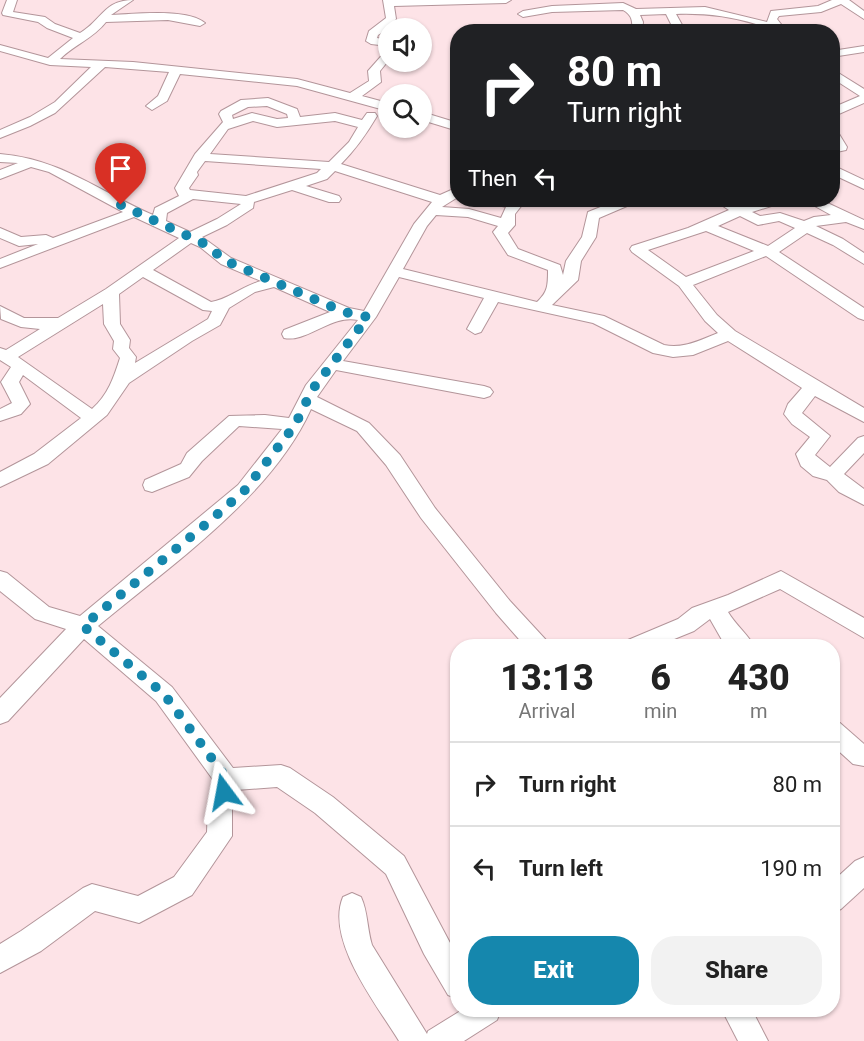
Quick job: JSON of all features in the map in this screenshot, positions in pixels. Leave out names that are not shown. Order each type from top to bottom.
[{"type":"street","points":[[12,0],[8,13],[41,19],[51,26],[80,37]]},
{"type":"street","points":[[50,62],[80,37],[94,29],[110,10],[128,0]]},
{"type":"street","points":[[391,18],[388,11],[389,2],[506,0]]},
{"type":"street","points":[[514,0],[525,18],[552,9],[669,10],[715,12],[763,24]]},
{"type":"street","points":[[615,0],[620,6],[630,10],[638,24]]},
{"type":"street","points":[[777,24],[771,20],[775,13],[821,9],[828,4],[843,0],[864,16]]},
{"type":"street","points":[[669,10],[677,24]]},
{"type":"street","points":[[104,19],[170,18],[193,19],[200,22]]},
{"type":"street","points":[[378,30],[373,33],[371,41],[378,42]]},
{"type":"street","points":[[0,48],[50,62],[133,65],[297,83],[378,104]]},
{"type":"street","points":[[840,53],[864,49]]},
{"type":"street","points":[[0,134],[31,121],[57,106],[103,64]]},
{"type":"street","points":[[353,97],[375,82],[374,71],[378,66]]},
{"type":"street","points":[[152,106],[163,98],[176,70]]},
{"type":"street","points":[[840,78],[864,94]]},
{"type":"street","points":[[840,110],[864,99]]},
{"type":"street","points":[[186,194],[247,200],[322,176],[354,144],[378,113]]},
{"type":"street","points":[[186,194],[182,188],[201,157],[224,126],[229,123],[252,117],[277,123],[335,117],[367,125]]},
{"type":"street","points":[[432,119],[450,125]]},
{"type":"street","points":[[0,714],[83,626],[245,490],[295,425],[310,395],[330,364],[368,317],[421,224],[443,201],[334,166],[201,157]]},
{"type":"street","points":[[0,158],[26,160],[54,169],[134,212],[205,244],[226,261],[344,312],[368,317]]},
{"type":"street","points":[[0,175],[30,163]]},
{"type":"street","points":[[840,175],[864,185]]},
{"type":"street","points":[[293,186],[334,199]]},
{"type":"street","points":[[159,222],[160,211],[187,197],[186,194]]},
{"type":"street","points":[[9,358],[111,292],[189,237],[222,222],[248,205],[247,200]]},
{"type":"street","points":[[456,207],[508,225]]},
{"type":"street","points":[[513,207],[508,214],[508,225],[500,232],[513,252],[555,268],[556,286],[546,303]]},
{"type":"street","points":[[546,303],[570,280],[571,261],[590,238],[592,215],[612,207]]},
{"type":"street","points":[[734,207],[758,221],[780,217],[806,227],[838,242],[864,260]]},
{"type":"street","points":[[755,207],[693,231],[637,249],[684,284],[711,318],[729,335],[864,416]]},
{"type":"street","points":[[827,207],[864,225]]},
{"type":"street","points":[[0,264],[69,235],[134,212]]},
{"type":"street","points":[[684,284],[768,251],[814,221],[849,217]]},
{"type":"street","points":[[704,225],[768,251],[864,315]]},
{"type":"street","points":[[0,232],[19,242],[69,235]]},
{"type":"street","points":[[838,242],[864,244]]},
{"type":"street","points":[[142,270],[208,307],[223,305],[250,289],[276,282]]},
{"type":"street","points":[[394,271],[493,296],[546,303],[598,319],[659,349],[672,352],[687,351],[729,335]]},
{"type":"street","points":[[0,480],[41,459],[110,402],[122,379],[128,357],[121,349],[122,340],[110,324],[111,292]]},
{"type":"street","points":[[475,328],[493,296]]},
{"type":"street","points":[[122,379],[186,337],[214,322],[223,305]]},
{"type":"street","points":[[0,311],[17,322],[37,326],[62,323]]},
{"type":"street","points":[[290,334],[344,312]]},
{"type":"street","points":[[0,332],[17,322]]},
{"type":"street","points":[[0,415],[15,410],[21,404],[10,382],[9,358]]},
{"type":"street","points":[[9,358],[92,417]]},
{"type":"street","points":[[330,364],[484,392]]},
{"type":"street","points":[[813,387],[794,408],[794,414],[798,420],[821,436],[805,454],[820,471],[834,475],[846,488],[864,498]]},
{"type":"street","points":[[310,395],[328,411],[363,427],[371,435],[393,460],[442,531],[532,639]]},
{"type":"street","points":[[152,485],[187,471],[192,466],[194,458],[235,420],[295,425]]},
{"type":"street","points":[[834,475],[864,442]]},
{"type":"street","points":[[0,579],[42,613],[83,626],[164,694],[227,779]]},
{"type":"street","points":[[653,639],[686,625],[699,614],[781,579],[864,629]]},
{"type":"street","points":[[715,608],[735,639]]},
{"type":"street","points":[[840,737],[861,756]]},
{"type":"street","points":[[227,779],[281,776],[324,805],[395,865],[450,971]]},
{"type":"street","points":[[0,959],[31,941],[92,897],[139,910],[183,886],[219,836],[220,805],[227,779]]},
{"type":"street","points":[[840,892],[864,870]]},
{"type":"street","points":[[352,906],[354,930],[360,951],[416,1041]]},
{"type":"street","points":[[438,1041],[471,1017]]},
{"type":"street","points":[[740,1017],[754,1041]]},
{"type":"route","points":[[121,205],[205,244],[226,261],[344,312],[368,317],[330,364],[312,390],[295,425],[245,490],[83,626],[164,694],[227,779],[224,792]]}]
